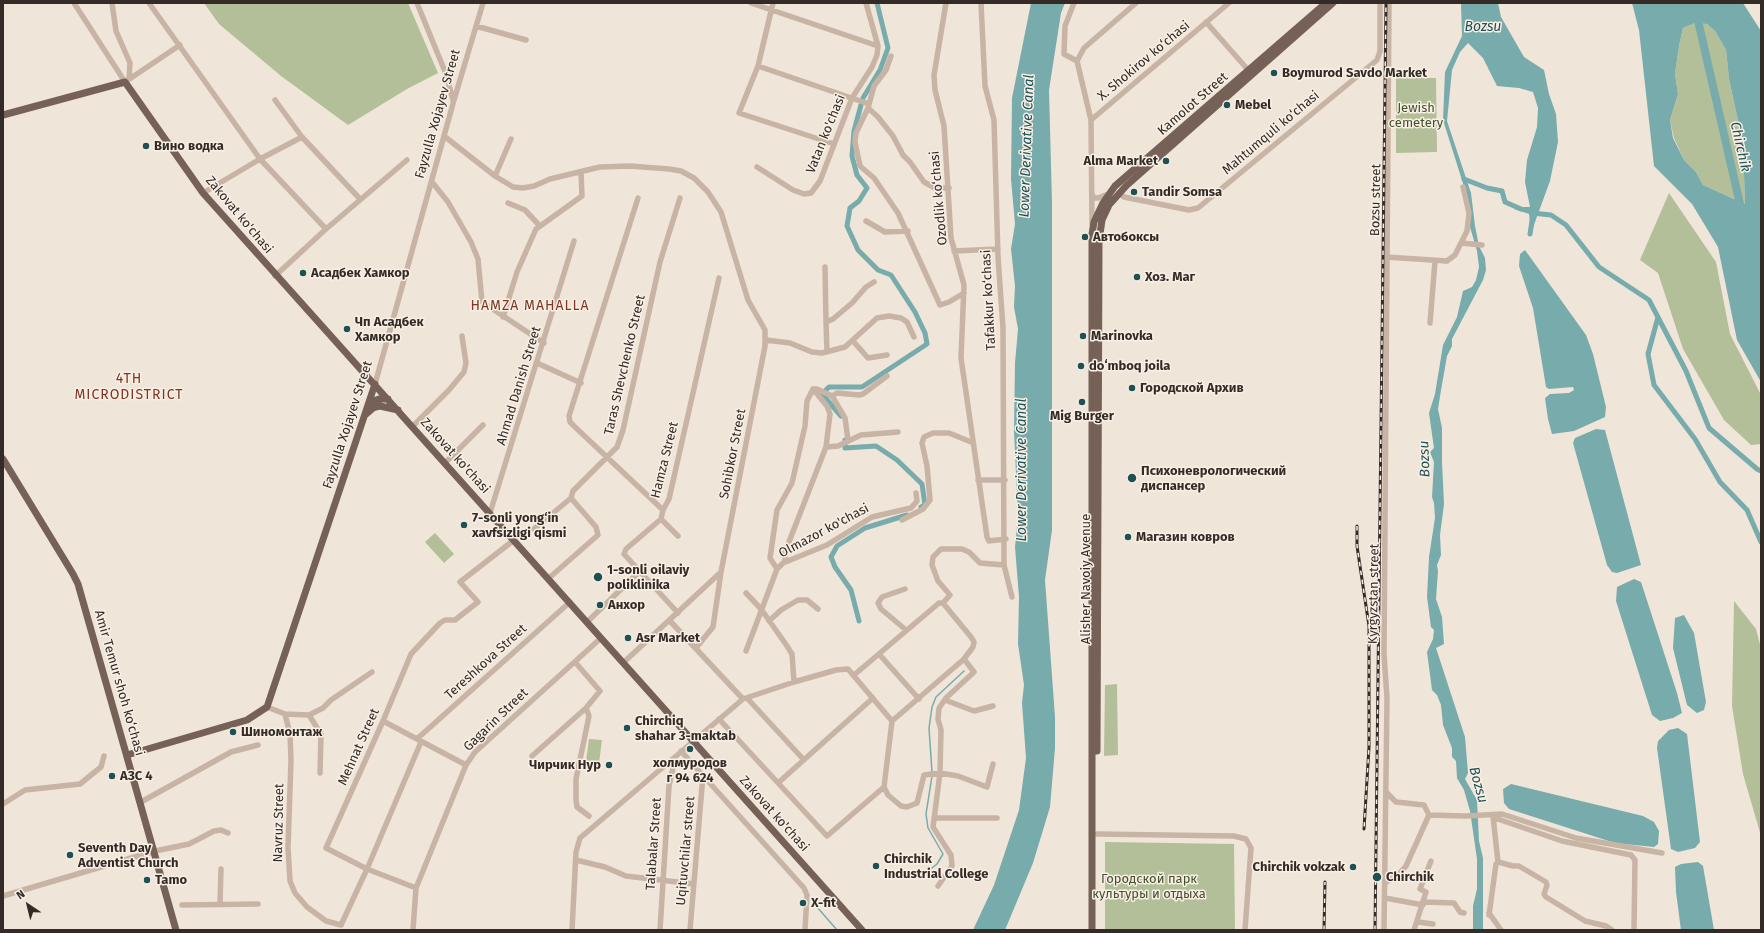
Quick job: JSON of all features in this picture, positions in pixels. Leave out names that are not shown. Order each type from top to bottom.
[{"type":"main road","name":"Kamolot Street","points":[[1100,227],[1104,214],[1119,193],[1249,71],[1326,3]]},
{"type":"main road","name":"Kamolot Street","points":[[1092,234],[1098,212],[1109,193],[1333,3]]},
{"type":"main road","points":[[3,115],[127,81]]},
{"type":"main road","name":"Zakovat ko'chasi","points":[[127,81],[203,193],[275,276],[375,384],[862,930]]},
{"type":"main road","name":"Alisher Navoiy Avenue","points":[[1095,403],[1100,227]]},
{"type":"main road","name":"Alisher Navoiy Avenue","points":[[1092,234],[1095,403],[1095,834],[1097,930]]},
{"type":"main road","name":"Fayzulla Xojayev Street","points":[[267,708],[375,384]]},
{"type":"main road","points":[[369,402],[379,399],[388,399]]},
{"type":"main road","points":[[365,414],[373,408],[380,406],[398,410]]},
{"type":"main road","name":"Amir Temur shoh ko‘chasi","points":[[3,459],[78,584],[155,851],[176,930]]},
{"type":"main road","points":[[127,755],[247,720],[267,708]]},
{"type":"main road","name":"Alisher Navoiy Avenue","points":[[1092,930],[1095,834]]},
{"type":"street","points":[[74,3],[127,81]]},
{"type":"street","points":[[112,3],[116,31],[130,63],[127,81]]},
{"type":"street","points":[[149,3],[260,159],[326,229]]},
{"type":"street","points":[[417,3],[446,74],[454,100]]},
{"type":"street","name":"Fayzulla Xojayev Street","points":[[375,384],[482,3]]},
{"type":"street","points":[[751,3],[878,46]]},
{"type":"street","points":[[773,3],[758,66],[740,112],[741,115],[834,144]]},
{"type":"street","name":"Vatan ko'chasi","points":[[757,166],[793,190],[808,194],[811,193],[823,175],[852,98],[872,68],[877,55],[878,46],[866,3]]},
{"type":"street","name":"Ozodlik ko‘chasi","points":[[946,3],[934,75],[935,90],[944,126],[950,223],[954,251],[964,285],[961,358],[987,539],[989,541],[1006,539]]},
{"type":"street","name":"Tafakkur ko‘chasi","points":[[981,3],[985,86],[994,120],[998,248],[1003,328],[1006,539],[1004,565],[1012,597]]},
{"type":"street","points":[[1074,3],[1065,26],[1064,54],[1077,61]]},
{"type":"street","points":[[1092,234],[1091,120],[1077,61],[1084,48],[1136,3]]},
{"type":"street","name":"X. Shokirov ko‘chasi","points":[[1091,120],[1229,3]]},
{"type":"street","name":"Mahtumquli ko‘chasi","points":[[1119,193],[1124,197],[1189,210],[1198,208],[1377,60],[1380,51],[1380,3]]},
{"type":"street","name":"Bozsu street","points":[[1387,397],[1386,258],[1389,3]]},
{"type":"street","points":[[1206,22],[1249,71]]},
{"type":"street","points":[[476,26],[526,40]]},
{"type":"street","points":[[127,81],[180,45]]},
{"type":"street","points":[[891,56],[886,70],[874,86],[869,106],[856,133],[860,166],[872,176],[881,187],[898,213],[908,231],[940,305],[949,302],[964,293]]},
{"type":"street","points":[[758,66],[852,98],[869,106],[893,136],[903,155],[910,162],[924,182],[935,188],[949,188]]},
{"type":"street","points":[[275,100],[302,137],[360,199]]},
{"type":"street","points":[[444,136],[495,176],[513,187],[523,188],[550,179],[600,167],[630,166],[681,171],[694,178],[708,192],[721,212],[748,300],[762,325],[766,340],[790,343],[812,352],[827,352],[845,347],[877,318],[889,316],[901,318],[907,322],[914,338]]},
{"type":"street","points":[[203,193],[260,159],[302,137]]},
{"type":"street","points":[[495,176],[511,139]]},
{"type":"street","points":[[275,276],[360,199],[407,160]]},
{"type":"street","points":[[503,317],[524,252],[539,225],[582,196],[581,172]]},
{"type":"street","points":[[432,182],[448,202],[476,254],[481,279],[482,302],[544,343]]},
{"type":"street","points":[[1386,258],[1447,261],[1454,255],[1467,231],[1469,213],[1463,188]]},
{"type":"street","points":[[1092,194],[1094,198],[1098,198],[1109,193]]},
{"type":"street","points":[[638,198],[569,416],[570,422],[663,510]]},
{"type":"street","name":"Taras Shevchenko Street","points":[[534,529],[571,498],[573,491],[608,458],[617,447],[621,438],[660,262],[680,198]]},
{"type":"street","points":[[508,203],[525,210],[539,225]]},
{"type":"street","points":[[866,221],[885,232],[908,231]]},
{"type":"street","name":"Ahmad Danish Street","points":[[490,513],[544,343],[574,241]]},
{"type":"street","points":[[1461,243],[1482,245]]},
{"type":"street","points":[[954,251],[998,248]]},
{"type":"street","points":[[1430,323],[1435,261]]},
{"type":"street","points":[[825,267],[827,352]]},
{"type":"street","name":"Hamza Street","points":[[678,613],[624,554],[626,550],[661,519],[663,510],[669,499],[719,278]]},
{"type":"street","points":[[826,322],[833,319],[852,303],[866,287],[874,282]]},
{"type":"street","points":[[412,427],[449,390],[464,372],[466,363],[462,336]]},
{"type":"street","name":"Sohibkor Street","points":[[696,648],[713,627],[721,572],[766,340]]},
{"type":"street","points":[[853,341],[868,358],[887,355]]},
{"type":"street","points":[[537,363],[580,383]]},
{"type":"street","points":[[813,389],[827,394],[837,393],[859,395],[863,394],[886,376]]},
{"type":"street","points":[[785,562],[785,552],[826,447],[830,414],[827,406],[813,389]]},
{"type":"street","points":[[746,651],[777,569],[770,558],[777,510],[792,483],[805,426],[807,401],[813,389]]},
{"type":"street","points":[[827,394],[845,418],[848,440]]},
{"type":"street","name":"Kyrgyzstan street","points":[[1384,930],[1387,698],[1384,646],[1387,397]]},
{"type":"street","points":[[445,463],[483,425]]},
{"type":"street","points":[[826,447],[834,448],[848,440],[866,434],[898,432]]},
{"type":"street","points":[[902,520],[923,508],[930,500],[927,466],[922,442],[924,437],[933,433],[949,433],[972,442]]},
{"type":"street","points":[[978,480],[1005,480]]},
{"type":"street","name":"Olmazor ko'chasi","points":[[777,569],[785,562],[827,545],[872,517],[911,508],[917,501],[916,493]]},
{"type":"street","points":[[549,578],[598,535],[596,527],[571,498]]},
{"type":"street","points":[[661,519],[678,536]]},
{"type":"street","name":"Mehnat Street","points":[[367,869],[326,848],[383,721],[411,654],[440,623],[445,620],[455,620],[478,602],[460,582],[514,540]]},
{"type":"street","points":[[854,675],[939,603],[943,603],[950,595],[938,581],[932,564],[933,557],[941,549],[962,549],[970,552],[980,563],[1004,565]]},
{"type":"street","points":[[586,622],[639,572]]},
{"type":"street","points":[[623,663],[670,621],[721,572]]},
{"type":"street","points":[[905,589],[882,597],[878,603],[881,609],[906,630]]},
{"type":"street","points":[[746,593],[761,609],[792,654],[794,682]]},
{"type":"street","points":[[769,621],[781,610],[798,600],[807,600],[818,608]]},
{"type":"street","name":"Tereshkova Street","points":[[341,924],[367,869],[419,740],[570,602]]},
{"type":"street","points":[[943,603],[974,642],[973,647],[964,659],[892,721],[884,787],[888,795],[901,806],[913,806],[919,797],[924,774],[940,773],[958,776],[987,787],[993,764]]},
{"type":"street","points":[[670,621],[804,760]]},
{"type":"street","name":"Gagarin Street","points":[[413,930],[416,888],[466,765],[475,752],[601,638]]},
{"type":"street","points":[[879,654],[919,699]]},
{"type":"street","points":[[938,886],[952,866],[951,855],[933,827],[940,773],[941,730],[938,718],[939,708],[945,700],[974,672],[964,659]]},
{"type":"street","points":[[532,756],[586,708],[600,691],[575,662]]},
{"type":"street","points":[[572,930],[576,860],[579,842],[587,831],[745,698],[836,670],[848,669],[892,721]]},
{"type":"street","points":[[267,708],[285,714],[309,715],[323,708],[338,695],[372,672]]},
{"type":"street","points":[[778,783],[873,698]]},
{"type":"street","points":[[945,700],[974,711],[993,706]]},
{"type":"street","points":[[586,708],[589,716],[576,779],[576,800],[577,807],[589,816]]},
{"type":"street","name":"Navruz Street","points":[[285,714],[290,734],[291,760],[288,848],[290,881],[295,893],[307,907],[326,921],[341,924]]},
{"type":"street","points":[[309,715],[320,734],[320,773]]},
{"type":"street","points":[[719,719],[827,836],[884,787]]},
{"type":"street","points":[[383,721],[466,765]]},
{"type":"street","points":[[141,802],[231,752],[258,745]]},
{"type":"street","points":[[681,751],[804,888],[806,895],[805,930]]},
{"type":"street","points":[[3,804],[25,790],[80,784],[101,767],[104,756]]},
{"type":"street","name":"Talabalar Street","points":[[660,930],[669,786],[673,768],[668,762]]},
{"type":"street","name":"Uqituvchilar street","points":[[690,930],[703,775]]},
{"type":"street","points":[[1386,792],[1396,802],[1424,805],[1429,815]]},
{"type":"street","points":[[1429,815],[1465,816],[1481,814],[1494,816],[1562,841],[1631,855],[1635,860],[1634,930]]},
{"type":"street","points":[[1494,816],[1502,814],[1576,838],[1662,853]]},
{"type":"street","points":[[1385,883],[1399,874],[1406,866],[1429,815]]},
{"type":"street","points":[[1494,816],[1498,862],[1496,864],[1489,914],[1501,930]]},
{"type":"street","points":[[934,818],[997,818]]},
{"type":"street","points":[[3,896],[155,851],[189,844],[214,831],[221,830],[228,833]]},
{"type":"street","points":[[1095,834],[1234,836],[1246,839],[1251,848],[1245,930]]},
{"type":"street","points":[[576,860],[605,867],[626,876],[694,884]]},
{"type":"street","points":[[1414,930],[1418,922],[1426,892],[1420,889],[1431,861]]},
{"type":"street","points":[[1498,862],[1512,866],[1519,866],[1533,874],[1546,882],[1547,885],[1544,894],[1546,897],[1585,921],[1606,926],[1612,930]]},
{"type":"street","points":[[220,904],[221,869]]},
{"type":"street","points":[[367,869],[416,888]]},
{"type":"street","points":[[1385,898],[1423,903],[1454,903],[1460,912],[1464,913]]},
{"type":"street","points":[[182,905],[258,904]]},
{"type":"street","points":[[1418,922],[1433,924]]},
{"type":"green space","points":[[204,3],[408,3],[438,73],[407,89],[348,125],[281,76],[219,24]]},
{"type":"green space","points":[[1695,23],[1707,24],[1715,31],[1726,50],[1729,79],[1743,144],[1745,204],[1703,185],[1696,172],[1684,160],[1674,138],[1670,120],[1678,94],[1675,74],[1679,46],[1683,28]]},
{"type":"green space","name":"Jewish cemetery","points":[[1396,77],[1436,78],[1437,152],[1396,153]]},
{"type":"green space","points":[[1669,193],[1716,262],[1730,334],[1761,395],[1761,444],[1751,445],[1724,420],[1683,349],[1658,273],[1640,260]]},
{"type":"green space","points":[[435,533],[454,554],[444,563],[425,542]]},
{"type":"green space","points":[[1734,601],[1756,629],[1761,648],[1761,836],[1743,774],[1732,706]]},
{"type":"green space","points":[[1117,684],[1118,755],[1104,756],[1105,685]]},
{"type":"green space","points":[[589,739],[602,740],[599,763],[586,761]]},
{"type":"green space","name":"Городской парк культуры и отдыха","points":[[1105,842],[1234,844],[1235,930],[1105,930]]},
{"type":"water","name":"Lower Derivative Canal","points":[[1031,3],[1065,3],[1061,13],[1049,90],[1052,203],[1052,530],[1045,580],[1055,717],[1055,748],[1050,807],[1033,863],[1005,930],[973,930],[994,885],[1019,810],[1026,758],[1022,703],[1024,685],[1018,644],[1019,597],[1015,547],[1018,516],[1014,431],[1015,363],[1018,329],[1014,307],[1015,286],[1011,249],[1015,224],[1011,179],[1012,98]]},
{"type":"water","name":"Bozsu","points":[[1461,3],[1498,3],[1501,17],[1524,57],[1544,70],[1549,94],[1556,114],[1558,142],[1550,181],[1531,233],[1529,214],[1514,209],[1516,207],[1530,207],[1525,182],[1527,160],[1537,127],[1538,108],[1533,92],[1519,88],[1497,86],[1483,58],[1468,43],[1460,52],[1452,70],[1447,121],[1471,193],[1475,226],[1479,246],[1485,258],[1486,270],[1483,280],[1452,339],[1452,346],[1447,356],[1438,409],[1442,428],[1444,504],[1440,535],[1441,555],[1437,565],[1436,599],[1442,617],[1444,644],[1436,648],[1465,737],[1468,773],[1465,779],[1477,800],[1479,841],[1483,858],[1483,930],[1473,930],[1473,906],[1477,889],[1477,859],[1470,811],[1464,790],[1457,778],[1456,761],[1452,757],[1452,748],[1443,725],[1441,705],[1437,695],[1432,690],[1427,652],[1433,639],[1434,630],[1431,627],[1427,597],[1429,557],[1435,518],[1432,497],[1434,462],[1430,452],[1434,448],[1429,413],[1435,394],[1443,345],[1457,317],[1463,291],[1472,287],[1476,280],[1479,267],[1477,251],[1470,227],[1467,196],[1443,120],[1445,72],[1462,36]]},
{"type":"water","points":[[1632,3],[1743,3],[1761,31],[1761,382],[1737,340],[1718,247],[1692,204],[1654,166],[1639,30]],"holes":[[[1695,23],[1707,24],[1715,31],[1726,50],[1729,79],[1743,144],[1745,204],[1703,185],[1696,172],[1684,160],[1673,138],[1670,120],[1678,94],[1675,74],[1683,28]]]},
{"type":"water","points":[[1525,250],[1586,335],[1593,354],[1606,407],[1605,417],[1574,431],[1552,434],[1545,398],[1550,394],[1569,393],[1574,390],[1573,387],[1549,389],[1546,387],[1533,308],[1519,266],[1520,254]]},
{"type":"water","points":[[1596,429],[1605,430],[1641,565],[1617,573],[1612,572],[1607,565],[1573,443],[1575,438]]},
{"type":"water","points":[[1634,579],[1641,582],[1677,693],[1682,713],[1673,718],[1660,721],[1652,715],[1616,601],[1617,587]]},
{"type":"water","points":[[1684,615],[1694,633],[1706,702],[1704,710],[1697,713],[1687,705],[1673,648],[1675,618]]},
{"type":"water","points":[[1678,728],[1687,734],[1700,842],[1695,848],[1678,852],[1671,849],[1657,748],[1658,741],[1669,730]]},
{"type":"water","points":[[1511,784],[1643,816],[1654,822],[1659,831],[1658,844],[1654,847],[1615,843],[1509,809],[1504,803],[1503,789]]},
{"type":"water","points":[[1698,862],[1703,866],[1714,930],[1681,930],[1676,892],[1675,867],[1681,864]]},
{"type":"waterway","points":[[863,98],[880,70],[888,48],[877,3]]},
{"type":"waterway","name":"Chirchik","points":[[1694,3],[1742,213]]},
{"type":"waterway","points":[[841,416],[822,394],[829,387],[862,387],[927,344],[925,333],[915,312],[891,275],[878,270],[858,250],[847,226],[850,208],[859,201],[867,188],[857,175],[852,156],[854,131],[861,105]]},
{"type":"waterway","points":[[1464,179],[1487,188],[1502,191],[1505,202],[1521,209]]},
{"type":"waterway","points":[[1532,213],[1551,215],[1566,225],[1599,267],[1649,300],[1686,371],[1709,428],[1761,471]]},
{"type":"waterway","points":[[1530,234],[1532,221]]},
{"type":"waterway","points":[[1658,317],[1648,354],[1654,385],[1695,439],[1720,482],[1747,510],[1761,542]]},
{"type":"waterway","points":[[845,440],[845,448],[876,446],[897,460],[922,484],[925,505],[921,507]]},
{"type":"waterway","points":[[859,621],[851,590],[835,567],[831,557],[837,546],[865,528],[907,515]]},
{"type":"waterway","points":[[932,772],[929,728],[932,707],[936,697],[964,671]]},
{"type":"waterway","points":[[927,872],[937,864],[943,854],[928,828],[926,814],[932,776]]},
{"type":"waterway","points":[[817,907],[837,930]]},
{"type":"railway","points":[[1375,930],[1386,3]]},
{"type":"railway","points":[[1357,526],[1357,546],[1369,626],[1369,747],[1364,829]]},
{"type":"railway","points":[[1324,930],[1325,882]]},
{"type":"place","name":"Boymurod Savdo Market","points":[[1274,73]]},
{"type":"place","name":"Mebel","points":[[1227,105]]},
{"type":"place","name":"Вино водка","points":[[146,146]]},
{"type":"place","name":"Alma Market","points":[[1166,161]]},
{"type":"place","name":"Tandir Somsa","points":[[1134,192]]},
{"type":"place","name":"Автобоксы","points":[[1085,237]]},
{"type":"place","name":"Асадбек Хамкор","points":[[303,273]]},
{"type":"place","name":"Хоз. Маг","points":[[1137,277]]},
{"type":"place","name":"Чп Асадбек Хамкор","points":[[347,329]]},
{"type":"place","name":"Marinovka","points":[[1083,336]]},
{"type":"place","name":"doʻmboq joila","points":[[1081,366]]},
{"type":"place","name":"Городской Архив","points":[[1132,388]]},
{"type":"place","name":"Mig Burger","points":[[1082,402]]},
{"type":"place","name":"Психоневрологический диспансер","points":[[1132,478]]},
{"type":"place","name":"7-sonli yong‘in xavfsizligi qismi","points":[[464,525]]},
{"type":"place","name":"Магазин ковров","points":[[1128,537]]},
{"type":"place","name":"1-sonli oilaviy poliklinika","points":[[598,577]]},
{"type":"place","name":"Анхор","points":[[600,605]]},
{"type":"place","name":"Asr Market","points":[[628,638]]},
{"type":"place","name":"Chirchiq shahar 3-maktab","points":[[627,728]]},
{"type":"place","name":"Шиномонтаж","points":[[233,732]]},
{"type":"place","name":"холмуродов г 94 624","points":[[690,749]]},
{"type":"place","name":"Чирчик Нур","points":[[609,765]]},
{"type":"place","name":"АЗС 4","points":[[112,776]]},
{"type":"place","name":"Seventh Day Adventist Church","points":[[70,855]]},
{"type":"place","name":"Chirchik Industrial College","points":[[876,866]]},
{"type":"place","name":"Chirchik vokzak","points":[[1353,867]]},
{"type":"place","name":"Chirchik","points":[[1377,877]]},
{"type":"place","name":"Tamo","points":[[147,880]]},
{"type":"place","name":"X-fit","points":[[803,903]]},
{"type":"district","name":"HAMZA MAHALLA","points":[[530,306]]},
{"type":"district","name":"4TH MICRODISTRICT","points":[[129,388]]}]
